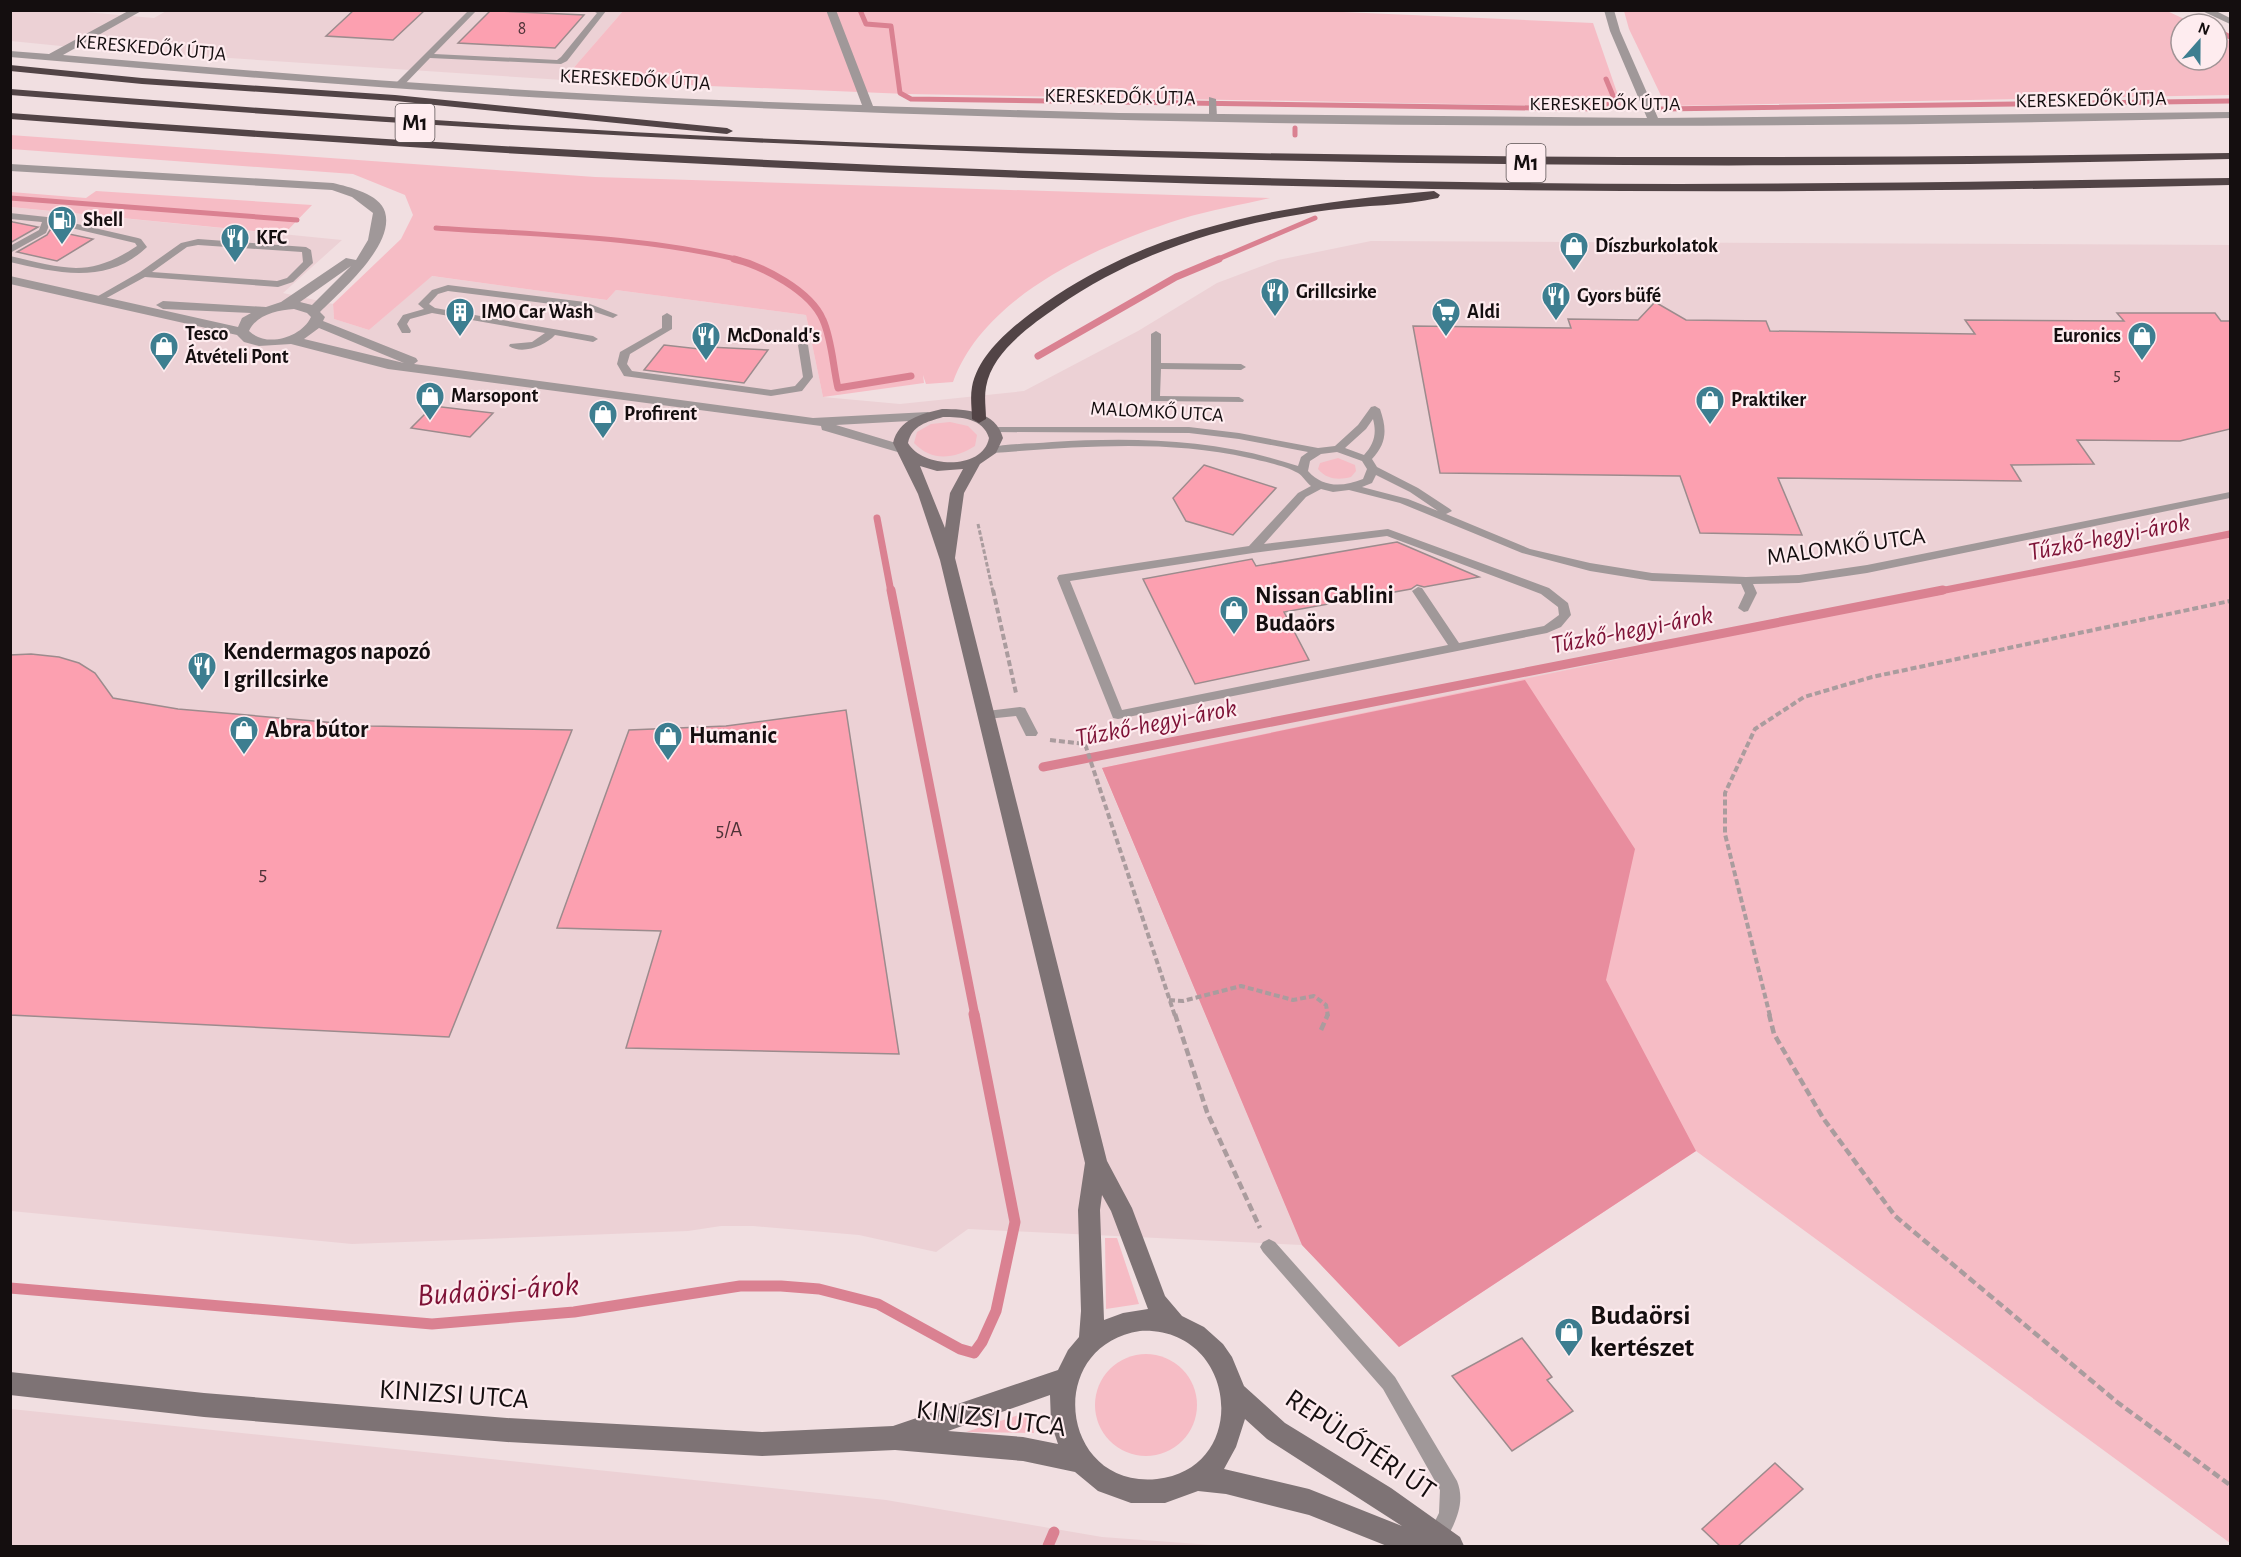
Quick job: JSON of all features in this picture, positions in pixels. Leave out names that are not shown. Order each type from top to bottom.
[{"type":"highway","points":[[10,68],[142,81],[395,98],[689,125],[821,145]]},
{"type":"highway","name":"M1","points":[[10,92],[565,133],[1112,156],[1522,163],[2230,156]]},
{"type":"highway","name":"M1","points":[[10,116],[396,145],[683,161],[1107,178],[1531,187],[2230,182]]},
{"type":"highway","points":[[980,419],[979,383],[987,367],[1022,327],[1074,288],[1139,254],[1208,230],[1292,210],[1349,202],[1531,187]]},
{"type":"street","points":[[50,58],[138,10]]},
{"type":"street","points":[[831,10],[836,30],[861,84],[869,108]]},
{"type":"street","points":[[1609,10],[1615,31],[1654,122]]},
{"type":"street","points":[[2205,10],[2230,21]]},
{"type":"street","name":"KERESKEDŐK ÚTJA","points":[[10,54],[399,85],[591,97],[869,108],[1654,122],[1914,121],[2230,115]]},
{"type":"street","points":[[10,167],[333,187],[356,194],[370,202],[379,212],[379,233],[373,244],[315,317],[309,331],[291,340]]},
{"type":"street","points":[[285,306],[373,244]]},
{"type":"street","points":[[10,280],[242,332],[245,337],[260,342],[291,340],[388,365],[813,422],[955,413],[980,419],[993,429],[996,439],[992,450],[974,462],[939,467],[922,464],[905,453],[813,422]]},
{"type":"street","points":[[104,300],[266,310],[285,306],[307,308],[315,317],[440,373]]},
{"type":"street","points":[[242,332],[247,321],[266,310]]},
{"type":"street","points":[[928,416],[904,430],[899,440],[926,494],[948,560],[1096,1163],[1121,1208],[1156,1302],[1176,1327]]},
{"type":"street","points":[[948,560],[957,493],[974,462]]},
{"type":"street","points":[[1091,1341],[1093,1311],[1089,1210],[1096,1163]]},
{"type":"street","points":[[1154,1322],[1176,1327],[1198,1337],[1215,1352],[1228,1372],[1235,1394],[1236,1417],[1229,1441],[1216,1462],[1196,1478],[1178,1486],[1135,1490],[1096,1474],[1080,1461],[1070,1446],[1059,1412],[1064,1379],[1070,1365],[1091,1341],[1110,1329],[1132,1323],[1154,1322]]},
{"type":"street","name":"KINIZSI UTCA","points":[[895,1437],[1064,1379]]},
{"type":"street","name":"KINIZSI UTCA","points":[[10,1383],[204,1405],[530,1431],[762,1444],[895,1437],[1023,1449],[1080,1461]]},
{"type":"street","name":"REPÜLŐTÉRI ÚT","points":[[1235,1394],[1276,1431],[1435,1543]]},
{"type":"street","points":[[1196,1478],[1239,1481],[1328,1506],[1435,1543]]},
{"type":"lane","points":[[399,85],[474,10]]},
{"type":"lane","points":[[594,10],[602,11]]},
{"type":"lane","points":[[428,56],[558,62],[564,59],[602,11]]},
{"type":"lane","points":[[1212,99],[1213,113]]},
{"type":"lane","points":[[10,216],[47,220],[138,242],[142,247],[103,270],[81,274],[10,259]]},
{"type":"lane","points":[[10,250],[43,231],[47,220]]},
{"type":"lane","points":[[104,300],[184,245],[198,242],[306,250],[308,263],[290,280],[278,284],[253,284],[143,274]]},
{"type":"lane","points":[[593,339],[432,310],[423,304],[435,292],[448,288],[585,305],[613,315]]},
{"type":"lane","points":[[406,331],[402,324],[406,317],[432,310]]},
{"type":"lane","points":[[667,316],[667,329],[625,352],[622,364],[628,374],[771,393],[798,389],[808,376],[803,345]]},
{"type":"lane","points":[[514,346],[534,346],[546,339],[553,331]]},
{"type":"lane","points":[[1156,334],[1155,399],[1239,400]]},
{"type":"lane","points":[[1155,366],[1241,367]]},
{"type":"lane","points":[[1338,449],[1362,427],[1375,409],[1382,428],[1377,448],[1366,459]]},
{"type":"lane","name":"MALOMKŐ UTCA","points":[[993,429],[1189,430],[1239,436],[1318,451]]},
{"type":"lane","name":"MALOMKŐ UTCA","points":[[992,450],[1118,441],[1166,442],[1255,455],[1305,475]]},
{"type":"lane","points":[[1302,495],[1305,459],[1318,451],[1338,449],[1354,452],[1366,459],[1372,469],[1368,481],[1353,488],[1335,489],[1319,486],[1305,475]]},
{"type":"lane","name":"MALOMKŐ UTCA","points":[[1372,469],[1414,490],[1470,527]]},
{"type":"lane","points":[[1253,549],[1302,495],[1319,486]]},
{"type":"lane","name":"MALOMKŐ UTCA","points":[[1353,488],[1404,501],[1526,551],[1590,567],[1671,579],[1746,581],[1799,579],[1867,569],[2230,495]]},
{"type":"lane","points":[[1388,532],[1545,591],[1559,599],[1565,606],[1566,613],[1558,625],[1547,629],[1118,715],[1063,578],[1253,549],[1388,532]]},
{"type":"lane","points":[[1744,608],[1751,593],[1746,581]]},
{"type":"lane","points":[[1418,591],[1456,647]]},
{"type":"lane","points":[[987,715],[1020,711],[1031,734]]},
{"type":"lane","points":[[1269,1247],[1389,1383],[1450,1488],[1449,1515],[1435,1543]]},
{"type":"path","points":[[976,516],[1020,711]]},
{"type":"path","points":[[2230,601],[1872,677],[1804,697],[1755,729],[1725,793],[1725,834],[1774,1034],[1823,1118],[1895,1216],[2118,1402],[2230,1485]]},
{"type":"path","points":[[1031,734],[1049,740],[1084,744],[1096,772],[1207,1112],[1269,1247]]},
{"type":"path","points":[[1169,1000],[1183,1001],[1241,986],[1286,999],[1314,996],[1326,1005],[1328,1017],[1321,1030]]},
{"type":"shaded area","points":[[168,10],[623,11],[563,80],[91,49],[11,41],[10,11],[73,11],[154,18]]},
{"type":"shaded area","points":[[623,11],[1320,11],[1593,23],[1622,107],[907,94],[563,80]]},
{"type":"shaded area","points":[[1624,11],[2167,11],[2169,12],[2169,72],[2229,72],[2229,41],[2230,95],[1666,106],[1629,29]]},
{"type":"shaded area","points":[[10,135],[595,177],[1270,198],[1214,210],[1149,230],[1081,259],[1048,278],[1017,299],[990,323],[968,351],[953,382],[926,384],[923,375],[924,383],[823,397],[806,315],[616,290],[607,300],[432,276],[369,330],[334,319],[333,304],[401,239],[413,215],[405,195],[353,174],[11,149]]},
{"type":"shaded area","points":[[96,191],[312,205],[284,234],[11,207],[11,192],[86,198]]},
{"type":"shaded area","points":[[10,207],[342,240],[283,293],[333,304],[334,319],[369,330],[431,276],[607,300],[616,290],[806,315],[823,397],[900,404],[1024,391],[1138,331],[1217,283],[1278,260],[1371,241],[2230,245],[2230,530],[1102,769],[1302,1245],[968,1229],[936,1252],[859,1235],[753,1226],[721,1226],[688,1231],[352,1244],[11,1211]]},
{"type":"shaded area","points":[[950,422],[968,426],[977,435],[975,446],[959,454],[936,456],[914,443],[917,432],[931,424]]},
{"type":"shaded area","points":[[1338,458],[1355,465],[1356,471],[1351,477],[1333,478],[1318,469],[1320,463]]},
{"type":"shaded area","points":[[2230,530],[2230,1543],[1696,1151],[1399,1347],[1302,1245],[1102,768]]},
{"type":"shaded area","points":[[1525,680],[1635,849],[1606,980],[1696,1151],[1399,1347],[1302,1245],[1102,768]]},
{"type":"shaded area","points":[[1105,1238],[1117,1238],[1139,1304],[1106,1309]]},
{"type":"shaded area","points":[[1146,1354],[1165,1358],[1182,1369],[1193,1386],[1197,1405],[1193,1424],[1182,1441],[1165,1452],[1146,1456],[1127,1452],[1110,1441],[1099,1424],[1095,1405],[1099,1386],[1110,1369],[1127,1358]]},
{"type":"shaded area","points":[[11,1409],[886,1500],[1102,1537],[1225,1546],[11,1546]]},
{"type":"shaded area","points":[[1031,1411],[1034,1433],[966,1432]]},
{"type":"building","points":[[354,10],[425,10],[393,40],[326,36]]},
{"type":"building","points":[[491,10],[584,15],[555,48],[458,43]]},
{"type":"building","points":[[10,221],[13,222],[38,227],[10,243]]},
{"type":"building","points":[[50,230],[93,239],[57,261],[17,252],[47,235]]},
{"type":"building","name":"Praktiker","points":[[1655,302],[1686,320],[1766,321],[1770,331],[1975,334],[1965,320],[2124,321],[2117,313],[2215,313],[2221,321],[2230,321],[2230,429],[2180,441],[2077,440],[2094,464],[2011,465],[2021,481],[1778,478],[1802,535],[1700,533],[1680,476],[1440,473],[1413,326],[1571,328],[1568,319],[1638,320]]},
{"type":"building","name":"McDonald's","points":[[664,345],[708,350],[709,347],[768,350],[744,383],[644,370]]},
{"type":"building","points":[[433,406],[493,413],[470,437],[411,428]]},
{"type":"building","points":[[1204,465],[1276,488],[1233,535],[1186,521],[1173,498]]},
{"type":"building","name":"Nissan Gablini Budaörs","points":[[1397,542],[1479,577],[1424,587],[1417,585],[1411,589],[1284,612],[1309,660],[1195,684],[1143,579],[1252,559],[1256,566]]},
{"type":"building","points":[[31,654],[59,657],[79,663],[95,673],[113,698],[178,709],[371,726],[572,730],[449,1037],[10,1015],[10,655]]},
{"type":"building","points":[[846,710],[899,1054],[626,1048],[661,931],[557,928],[629,730],[726,726]]},
{"type":"building","points":[[1522,1338],[1552,1377],[1547,1380],[1573,1411],[1512,1451],[1452,1376]]},
{"type":"building","points":[[1775,1463],[1803,1489],[1738,1546],[1720,1546],[1702,1529]]},
{"type":"waterway","points":[[860,10],[866,24],[891,26],[900,93],[911,99],[1603,109]]},
{"type":"waterway","points":[[1596,107],[1616,103],[1606,79]]},
{"type":"waterway","points":[[1661,109],[2230,101]]},
{"type":"waterway","points":[[1295,128],[1295,135]]},
{"type":"waterway","points":[[10,198],[297,220]]},
{"type":"waterway","points":[[1216,260],[1315,218]]},
{"type":"waterway","points":[[436,228],[627,241],[740,260]]},
{"type":"waterway","points":[[734,259],[758,267],[785,281],[817,309],[828,336],[838,388],[911,376]]},
{"type":"waterway","points":[[1038,356],[1176,277],[1219,259]]},
{"type":"waterway","points":[[877,518],[891,592]]},
{"type":"waterway","name":"Tűzkő-hegyi-árok","points":[[1935,592],[2230,534]]},
{"type":"waterway","points":[[891,590],[975,1016]]},
{"type":"waterway","name":"Tűzkő-hegyi-árok","points":[[1043,767],[1943,590]]},
{"type":"waterway","name":"Budaörsi-árok","points":[[10,1288],[432,1324],[574,1312],[740,1286],[781,1286],[819,1289],[878,1304],[960,1349],[974,1353],[982,1342],[996,1311],[1015,1222],[974,1014]]},
{"type":"waterway","name":"Budaörsi-árok","points":[[1048,1546],[1054,1532]]},
{"type":"place","name":"Shell","points":[[62,246]]},
{"type":"place","name":"KFC","points":[[235,264]]},
{"type":"place","name":"Díszburkolatok","points":[[1574,272]]},
{"type":"place","name":"Grillcsirke","points":[[1275,318]]},
{"type":"place","name":"Gyors büfé","points":[[1556,322]]},
{"type":"place","name":"IMO Car Wash","points":[[460,338]]},
{"type":"place","name":"Aldi","points":[[1446,338]]},
{"type":"place","name":"McDonald's","points":[[706,362]]},
{"type":"place","name":"Euronics","points":[[2142,362]]},
{"type":"place","name":"Tesco Átvételi Pont","points":[[164,372]]},
{"type":"place","name":"Marsopont","points":[[430,422]]},
{"type":"place","name":"Praktiker","points":[[1710,426]]},
{"type":"place","name":"Profirent","points":[[603,440]]},
{"type":"place","name":"Nissan Gablini Budaörs","points":[[1234,636]]},
{"type":"place","name":"Kendermagos napozó I grillcsirke","points":[[202,692]]},
{"type":"place","name":"Abra bútor","points":[[244,756]]},
{"type":"place","name":"Humanic","points":[[668,762]]},
{"type":"place","name":"Budaörsi kertészet","points":[[1569,1358]]}]
